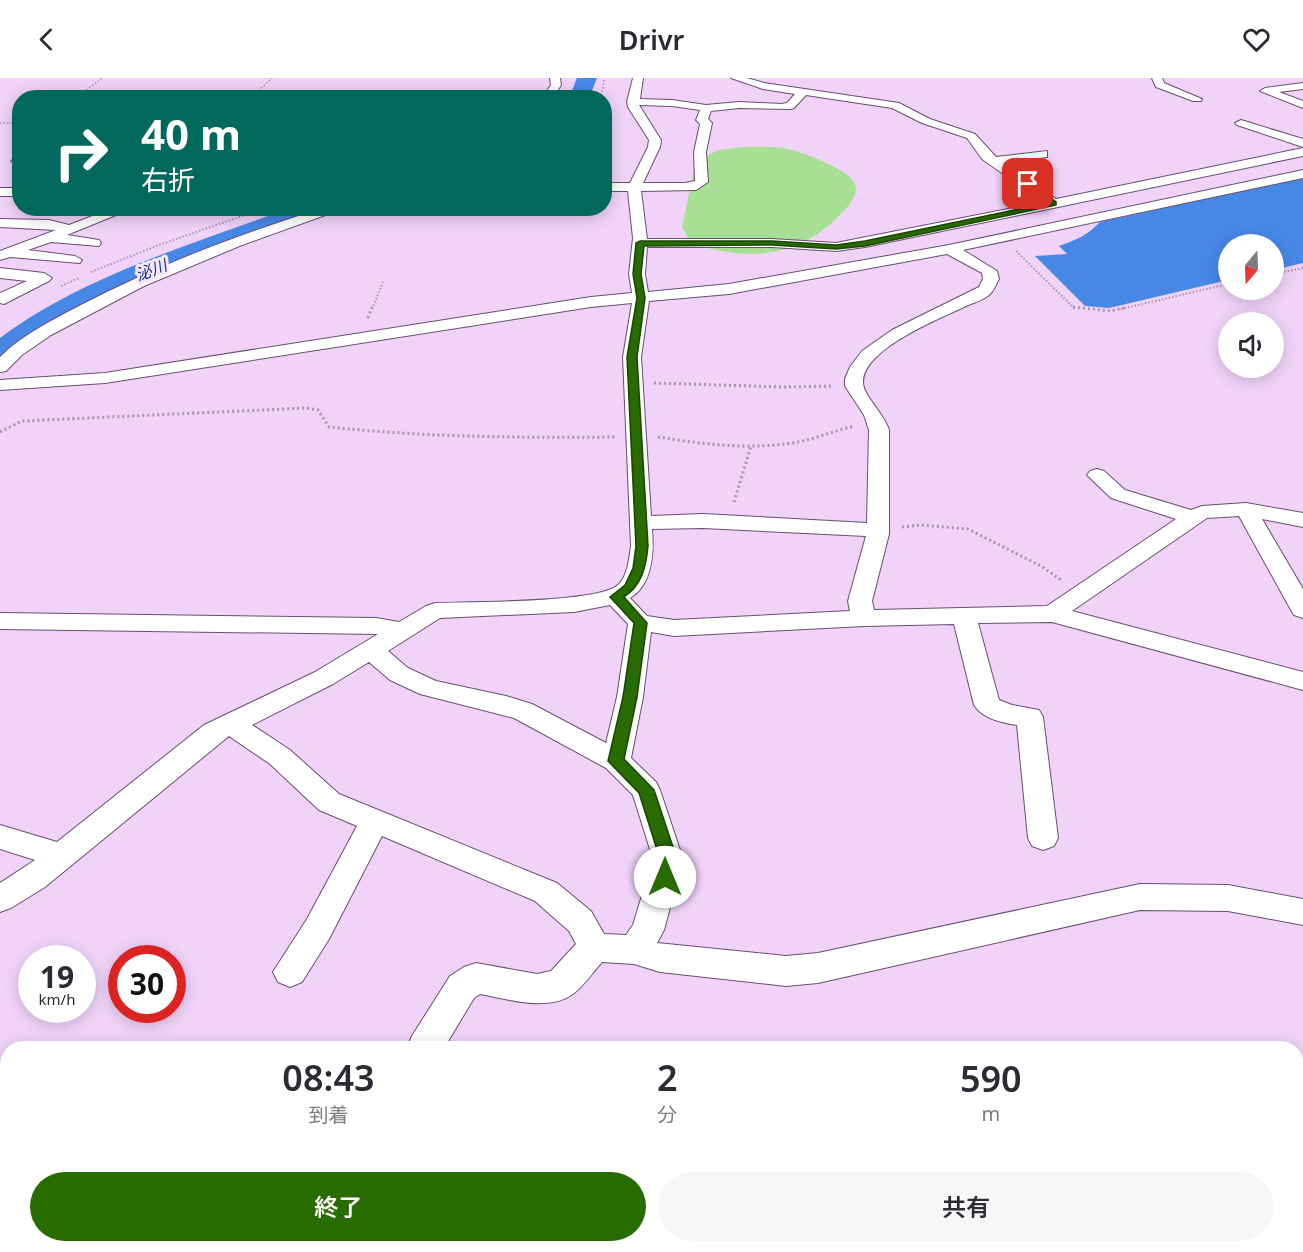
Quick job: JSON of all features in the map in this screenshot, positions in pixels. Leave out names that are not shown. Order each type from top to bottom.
[{"type":"street","points":[[0,899],[34,878],[214,732],[324,678],[399,630],[435,611],[574,604],[616,597],[630,588],[639,568],[642,546],[632,357],[641,298],[637,274],[640,243],[634,188],[654,147],[655,140],[637,115],[632,102],[638,78]]},
{"type":"street","points":[[736,78],[763,86],[895,105],[926,121],[971,136],[986,156],[1054,204]]},
{"type":"street","points":[[1157,78],[1160,85],[1197,99]]},
{"type":"street","points":[[1271,78],[1303,82]]},
{"type":"street","points":[[1261,86],[1303,105]]},
{"type":"street","points":[[632,102],[672,103],[706,108],[739,105],[790,106],[803,92]]},
{"type":"street","points":[[612,187],[685,187],[696,186],[702,182],[698,168],[702,150],[700,140],[706,123],[702,120],[706,108]]},
{"type":"street","points":[[1241,123],[1303,143]]},
{"type":"street","points":[[640,243],[772,243],[836,247],[865,243],[1303,152]]},
{"type":"street","points":[[994,161],[1043,154]]},
{"type":"street","points":[[0,385],[105,378],[591,302],[705,293],[950,249],[1303,174]]},
{"type":"street","points":[[3,250],[30,244],[105,216]]},
{"type":"street","points":[[0,367],[45,331],[137,282],[205,255],[316,216]]},
{"type":"street","points":[[0,223],[49,224],[69,229]]},
{"type":"street","points":[[46,237],[94,243]]},
{"type":"street","points":[[865,243],[890,260]]},
{"type":"street","points":[[864,618],[860,601],[878,530],[878,418],[855,390],[854,377],[860,364],[872,350],[922,321],[984,291],[991,279],[989,271],[950,249]]},
{"type":"street","points":[[3,250],[75,260]]},
{"type":"street","points":[[0,273],[44,278],[4,299],[0,298]]},
{"type":"street","points":[[1097,476],[1118,494],[1192,517]]},
{"type":"street","points":[[1246,509],[1303,609]]},
{"type":"street","points":[[1052,614],[1192,517],[1213,510],[1246,509],[1303,520]]},
{"type":"street","points":[[641,523],[703,521],[878,530]]},
{"type":"street","points":[[616,597],[640,623],[674,628],[864,618],[1052,614],[1303,681]]},
{"type":"street","points":[[964,616],[987,705],[1007,714],[1030,717],[1043,838]]},
{"type":"street","points":[[0,621],[376,626],[399,630]]},
{"type":"street","points":[[616,761],[630,697],[640,623]]},
{"type":"street","points":[[371,650],[399,674],[429,688],[523,711],[616,761],[646,790],[668,859],[648,930],[634,951]]},
{"type":"street","points":[[231,724],[280,757],[329,802],[546,892],[580,921],[594,948]]},
{"type":"street","points":[[290,972],[318,929],[375,821]]},
{"type":"street","points":[[0,837],[61,856]]},
{"type":"street","points":[[594,948],[634,951],[660,958],[786,971],[818,968],[1140,897],[1228,898],[1303,912]]},
{"type":"street","points":[[429,1041],[462,987],[476,978],[537,989],[561,984],[594,948]]},
{"type":"path","points":[[86,90],[103,78]]},
{"type":"path","points":[[260,90],[272,78]]},
{"type":"path","points":[[57,288],[137,253],[242,216]]},
{"type":"path","points":[[1002,238],[1075,309],[1111,311],[1218,287]]},
{"type":"path","points":[[1284,272],[1303,268]]},
{"type":"path","points":[[360,339],[383,282]]},
{"type":"path","points":[[633,383],[855,387]]},
{"type":"path","points":[[0,432],[22,421],[306,408],[318,410],[329,427],[372,432],[495,439],[636,436],[751,445],[792,443],[820,437],[878,418]]},
{"type":"path","points":[[734,524],[734,504],[751,445]]},
{"type":"path","points":[[878,530],[921,525],[968,529],[1041,566],[1082,593]]},
{"type":"green space","points":[[742,147],[788,149],[828,163],[854,182],[856,189],[854,198],[836,219],[820,232],[786,249],[749,254],[711,249],[691,243],[682,227],[696,160],[719,150]]},
{"type":"water","points":[[1303,177],[1303,263],[1284,268],[1284,234],[1218,234],[1218,282],[1109,308],[1085,306],[1035,256],[1067,254],[1059,246],[1081,237],[1100,222]]},
{"type":"waterway","name":"泌川","points":[[582,90],[587,78]]},
{"type":"waterway","name":"泌川","points":[[0,353],[36,326],[107,287],[293,216]]},
{"type":"route","points":[[665,877],[668,859],[646,790],[616,761],[630,697],[640,623],[616,597],[630,588],[639,568],[642,546],[632,357],[641,298],[637,274],[640,243],[772,243],[836,247],[865,243],[1054,204],[1028,184]]}]
